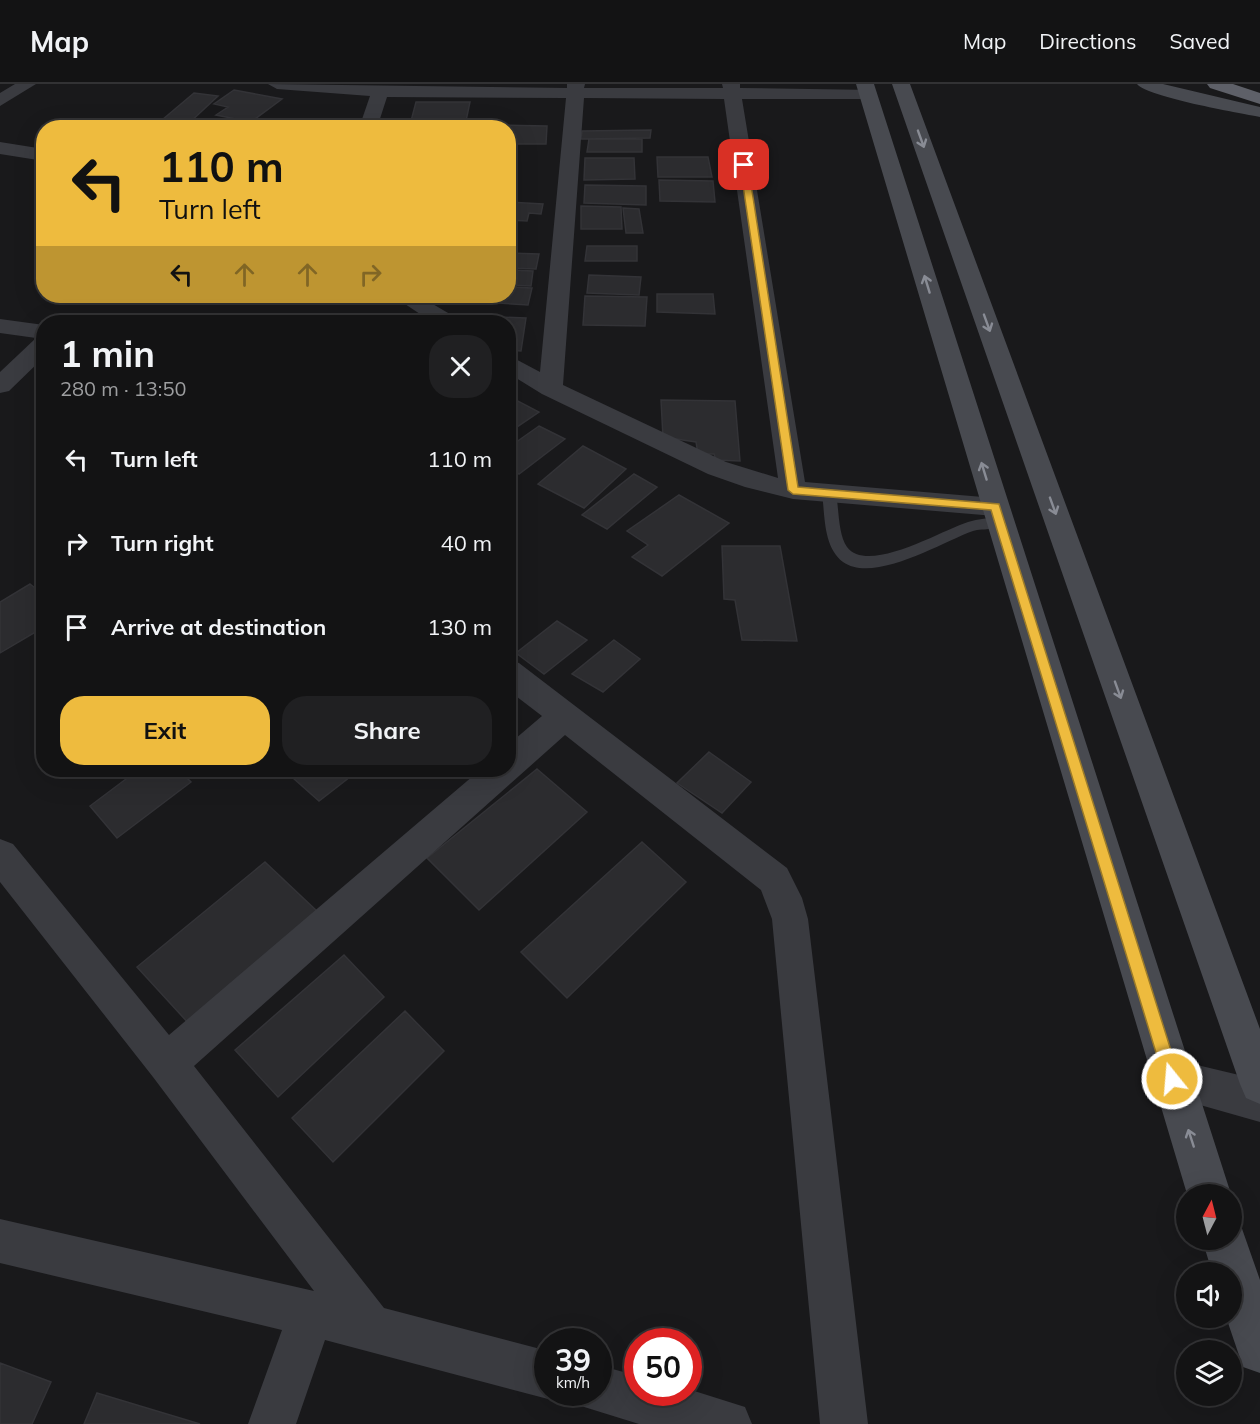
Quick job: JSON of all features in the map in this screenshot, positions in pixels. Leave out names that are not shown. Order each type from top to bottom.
[{"type":"highway","points":[[1216,84],[1260,99]]},
{"type":"main road","points":[[902,84],[1260,1084]]},
{"type":"main road","points":[[1146,84],[1260,112]]},
{"type":"main road","points":[[1182,84],[1260,112]]},
{"type":"main road","points":[[867,89],[1206,1184]]},
{"type":"main road","points":[[1228,1250],[1260,1350]]},
{"type":"street","points":[[0,101],[27,84]]},
{"type":"street","points":[[277,84],[380,92],[434,88],[867,89]]},
{"type":"street","points":[[551,389],[576,89]]},
{"type":"street","points":[[732,90],[793,490]]},
{"type":"street","points":[[371,120],[380,92]]},
{"type":"street","points":[[0,148],[36,154]]},
{"type":"street","points":[[416,303],[435,315]]},
{"type":"street","points":[[0,326],[36,331]]},
{"type":"street","points":[[0,386],[36,351]]},
{"type":"street","points":[[516,367],[551,389],[717,468],[793,490],[998,514]]},
{"type":"street","points":[[516,678],[774,879],[784,898],[790,919],[844,1424]]},
{"type":"street","points":[[516,758],[565,716]]},
{"type":"street","points":[[167,1063],[495,777]]},
{"type":"street","points":[[0,855],[167,1063],[370,1327]]},
{"type":"street","points":[[1172,1079],[1260,1101]]},
{"type":"street","points":[[0,1241],[370,1327],[534,1371]]},
{"type":"street","points":[[272,1424],[310,1314]]},
{"type":"street","points":[[612,1393],[728,1424]]},
{"type":"lane","points":[[829,493],[840,549],[850,558],[865,562],[884,562],[998,514]]},
{"type":"building","points":[[234,90],[282,99],[254,120],[216,115],[228,107],[214,104]]},
{"type":"building","points":[[194,93],[218,96],[192,120],[162,120]]},
{"type":"building","points":[[416,102],[470,102],[466,120],[411,120]]},
{"type":"building","points":[[516,125],[547,126],[546,144],[516,144]]},
{"type":"building","points":[[651,130],[650,138],[581,139],[582,131]]},
{"type":"building","points":[[589,139],[642,139],[642,152],[587,152]]},
{"type":"building","points":[[657,157],[708,157],[712,177],[658,177]]},
{"type":"building","points":[[585,158],[634,158],[635,179],[584,180]]},
{"type":"building","points":[[659,180],[713,181],[715,202],[660,201]]},
{"type":"building","points":[[585,185],[646,186],[646,205],[584,203]]},
{"type":"building","points":[[516,202],[543,204],[541,214],[529,213],[527,221],[516,220]]},
{"type":"building","points":[[581,206],[621,207],[622,229],[581,229]]},
{"type":"building","points":[[623,208],[639,209],[643,233],[626,233]]},
{"type":"building","points":[[587,246],[637,246],[637,261],[585,261]]},
{"type":"building","points":[[516,253],[539,254],[536,269],[516,268]]},
{"type":"building","points":[[516,270],[533,271],[531,286],[516,285]]},
{"type":"building","points":[[589,275],[641,277],[639,295],[587,293]]},
{"type":"building","points":[[516,287],[532,288],[528,305],[498,303],[516,303]]},
{"type":"building","points":[[657,294],[713,294],[715,314],[657,312]]},
{"type":"building","points":[[585,296],[647,297],[645,326],[583,325]]},
{"type":"building","points":[[516,318],[526,318],[521,351],[516,351]]},
{"type":"building","points":[[516,400],[539,412],[516,428]]},
{"type":"building","points":[[661,400],[735,401],[740,461],[716,460],[714,454],[698,454],[696,442],[663,437]]},
{"type":"building","points":[[539,426],[565,439],[519,474],[516,472],[516,442]]},
{"type":"building","points":[[583,446],[626,469],[584,508],[538,484]]},
{"type":"building","points":[[634,474],[657,487],[607,529],[582,515]]},
{"type":"building","points":[[679,495],[729,523],[662,576],[632,557],[648,545],[627,531]]},
{"type":"building","points":[[722,546],[780,546],[797,641],[742,640],[735,600],[724,599]]},
{"type":"building","points":[[30,584],[36,589],[36,632],[0,653],[0,602]]},
{"type":"building","points":[[557,621],[587,640],[544,674],[516,653]]},
{"type":"building","points":[[614,640],[640,659],[603,692],[572,674]]},
{"type":"building","points":[[709,752],[751,782],[722,813],[677,783]]},
{"type":"building","points":[[537,769],[587,812],[479,910],[427,858]]},
{"type":"building","points":[[129,777],[186,777],[191,782],[117,838],[90,806]]},
{"type":"building","points":[[292,777],[350,777],[319,801]]},
{"type":"building","points":[[642,842],[686,882],[567,998],[521,952]]},
{"type":"building","points":[[265,862],[319,913],[191,1026],[137,967]]},
{"type":"building","points":[[344,955],[384,997],[278,1097],[235,1050]]},
{"type":"building","points":[[405,1011],[444,1051],[333,1162],[292,1118]]},
{"type":"building","points":[[0,1363],[51,1382],[32,1424],[0,1424]]},
{"type":"building","points":[[97,1393],[200,1424],[84,1424]]},
{"type":"route","points":[[744,165],[793,490],[995,507],[1172,1079]]}]
